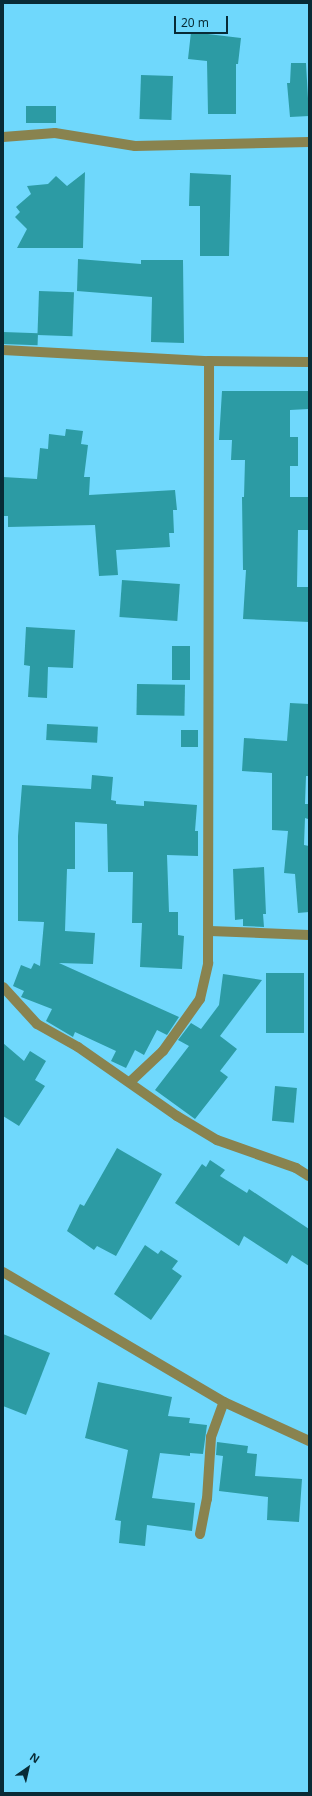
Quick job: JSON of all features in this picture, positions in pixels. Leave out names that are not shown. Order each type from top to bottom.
[{"type":"street","points":[[3,137],[55,133],[135,146],[309,142]]},
{"type":"street","points":[[3,350],[209,361],[309,362]]},
{"type":"street","points":[[130,1082],[163,1051],[200,999],[208,962],[210,931],[209,361]]},
{"type":"street","points":[[210,931],[309,935]]},
{"type":"street","points":[[3,987],[37,1024],[130,1082],[217,1140],[296,1168],[309,1176]]},
{"type":"street","points":[[3,1272],[224,1402],[309,1441]]},
{"type":"street","points":[[200,1534],[207,1499],[212,1437],[224,1402]]},
{"type":"building","points":[[191,32],[241,38],[238,64],[236,64],[236,114],[208,114],[207,61],[188,59]]},
{"type":"building","points":[[291,63],[306,63],[309,116],[290,117],[287,83],[290,83]]},
{"type":"building","points":[[141,75],[173,76],[171,120],[139,119]]},
{"type":"building","points":[[26,106],[56,106],[56,123],[26,123]]},
{"type":"building","points":[[85,172],[83,248],[17,248],[27,229],[15,217],[20,212],[16,207],[31,194],[27,186],[48,184],[56,176],[67,186]]},
{"type":"building","points":[[190,173],[231,175],[229,256],[200,256],[200,206],[189,206]]},
{"type":"building","points":[[78,259],[141,264],[141,260],[183,260],[184,343],[151,342],[152,297],[77,291]]},
{"type":"building","points":[[39,291],[74,292],[72,336],[37,335]]},
{"type":"building","points":[[3,332],[38,333],[38,345],[3,344]]},
{"type":"building","points":[[222,391],[309,391],[309,409],[290,410],[290,437],[298,437],[298,466],[290,466],[290,497],[309,497],[309,530],[298,530],[297,587],[309,587],[309,622],[243,619],[246,570],[243,570],[242,497],[244,497],[245,460],[231,460],[232,440],[219,440]]},
{"type":"building","points":[[66,429],[83,431],[81,444],[88,445],[84,477],[90,477],[89,495],[175,490],[177,510],[173,510],[174,533],[169,533],[170,547],[116,550],[118,575],[99,576],[95,525],[8,527],[8,516],[3,516],[3,477],[37,479],[40,448],[48,449],[49,434],[65,436]]},
{"type":"building","points":[[122,580],[180,584],[177,621],[119,617]]},
{"type":"building","points":[[26,627],[75,630],[73,668],[48,667],[47,698],[28,697],[30,666],[24,665]]},
{"type":"building","points":[[172,646],[190,646],[190,680],[172,680]]},
{"type":"building","points":[[137,684],[185,685],[184,716],[136,715]]},
{"type":"building","points":[[290,703],[309,704],[309,776],[306,776],[305,804],[308,804],[308,819],[305,818],[304,845],[309,846],[309,912],[298,913],[295,874],[284,873],[288,831],[272,830],[272,773],[242,771],[244,738],[287,741]]},
{"type":"building","points":[[47,724],[98,727],[97,743],[46,740]]},
{"type":"building","points":[[181,730],[198,730],[198,747],[181,747]]},
{"type":"building","points":[[92,775],[113,777],[111,800],[116,801],[116,804],[144,806],[144,801],[197,805],[195,831],[198,831],[198,856],[167,855],[169,912],[178,912],[178,935],[184,936],[182,969],[140,967],[142,923],[132,923],[133,872],[108,872],[107,824],[75,822],[75,869],[67,869],[65,931],[95,933],[93,964],[59,963],[179,1017],[167,1035],[157,1030],[144,1055],[135,1050],[126,1068],[111,1061],[116,1051],[75,1032],[73,1037],[46,1021],[52,1009],[21,997],[24,991],[13,986],[21,965],[31,969],[34,963],[40,966],[44,922],[18,921],[18,836],[22,785],[91,789]]},
{"type":"building","points":[[264,867],[266,914],[263,914],[264,927],[243,926],[243,919],[235,920],[233,869]]},
{"type":"building","points":[[266,973],[304,973],[304,1033],[266,1033]]},
{"type":"building","points":[[223,974],[262,980],[220,1036],[237,1049],[220,1071],[228,1077],[195,1119],[155,1090],[189,1046],[178,1040],[191,1023],[201,1029],[219,1005]]},
{"type":"building","points":[[3,1043],[24,1061],[30,1051],[46,1061],[35,1080],[45,1086],[19,1126],[3,1116]]},
{"type":"building","points":[[275,1086],[297,1088],[294,1123],[272,1121]]},
{"type":"building","points":[[117,1148],[162,1174],[116,1256],[97,1246],[94,1250],[67,1231],[80,1204],[84,1206]]},
{"type":"building","points":[[210,1160],[225,1170],[220,1176],[247,1193],[249,1189],[309,1229],[309,1266],[292,1255],[287,1264],[244,1236],[239,1246],[175,1203],[202,1164],[206,1167]]},
{"type":"building","points":[[145,1245],[158,1254],[161,1250],[178,1261],[172,1269],[182,1276],[151,1320],[114,1294]]},
{"type":"building","points":[[3,1334],[50,1353],[26,1415],[3,1406]]},
{"type":"building","points":[[98,1382],[172,1397],[168,1416],[190,1418],[189,1423],[207,1425],[203,1454],[190,1453],[190,1456],[160,1453],[152,1498],[195,1503],[192,1531],[147,1525],[145,1546],[119,1543],[121,1521],[115,1520],[128,1450],[85,1438]]},
{"type":"building","points":[[217,1442],[248,1446],[247,1453],[257,1454],[255,1476],[302,1479],[299,1522],[267,1520],[268,1497],[219,1491],[223,1456],[216,1455]]}]
